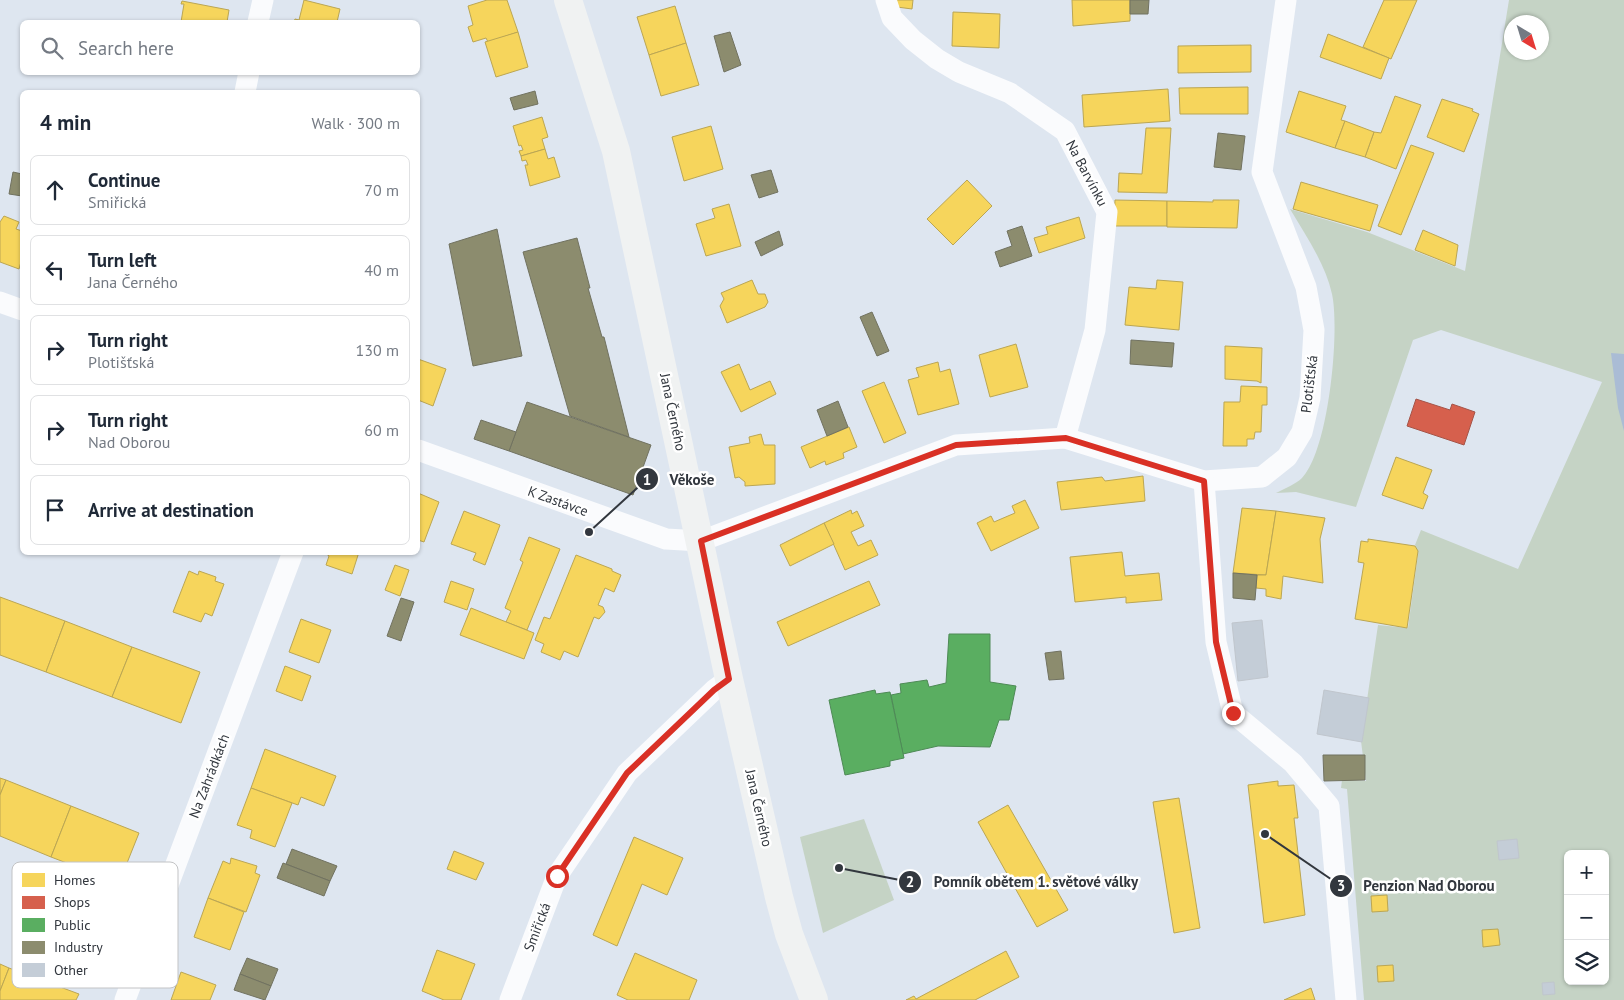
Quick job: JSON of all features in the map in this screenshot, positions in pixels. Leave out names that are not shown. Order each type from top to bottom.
[{"type":"street","points":[[258,20],[263,0]]},
{"type":"street","name":"Jana Černého","points":[[568,0],[616,151],[701,541],[729,679],[784,916],[814,1000]]},
{"type":"street","name":"Na Barvínku","points":[[886,0],[892,18],[913,40],[937,59],[959,72],[1010,93],[1065,131],[1107,212],[1095,330],[1066,438]]},
{"type":"street","name":"Plotišťská","points":[[701,541],[956,445],[1066,438],[1204,481],[1262,477],[1287,457],[1302,432],[1310,398],[1314,330],[1306,287],[1262,172],[1286,0]]},
{"type":"street","points":[[244,90],[247,75]]},
{"type":"street","points":[[0,302],[20,309]]},
{"type":"street","name":"K Zastávce","points":[[420,451],[666,540],[701,541]]},
{"type":"street","points":[[1204,481],[1216,642],[1233,713],[1293,763],[1329,806],[1346,1000]]},
{"type":"street","name":"Na Zahrádkách","points":[[177,862],[293,555]]},
{"type":"street","name":"Smiřická","points":[[510,1000],[557,876],[627,773],[714,690],[729,679]]},
{"type":"street","name":"Na Zahrádkách","points":[[125,1000],[130,988]]},
{"type":"green space","points":[[1509,0],[1624,0],[1624,1000],[1364,1000],[1347,789],[1341,788],[1342,780],[1366,781],[1361,741],[1378,625],[1408,628],[1418,554],[1415,545],[1421,530],[1518,569],[1602,382],[1441,330],[1413,340],[1356,507],[1296,492],[1276,493],[1302,478],[1311,464],[1319,443],[1325,417],[1333,361],[1334,311],[1329,283],[1314,250],[1290,209],[1367,232],[1465,271],[1504,31],[1504,60],[1549,60],[1549,15],[1507,15]]},
{"type":"green space","points":[[864,819],[894,900],[823,933],[800,837]]},
{"type":"water","points":[[1611,353],[1624,354],[1624,431],[1618,408]]},
{"type":"building: Homes","points":[[304,0],[340,9],[337,20],[299,20]]},
{"type":"building: Homes","points":[[487,0],[507,0],[518,32],[488,42],[486,38],[473,42],[468,27],[473,25],[468,6]]},
{"type":"building: Homes","points":[[893,0],[913,0],[912,9],[897,7]]},
{"type":"building: Homes","points":[[1072,0],[1130,0],[1130,21],[1073,26]]},
{"type":"building: Homes","points":[[1384,0],[1417,0],[1391,59],[1363,47]]},
{"type":"building: Homes","points":[[182,1],[229,10],[227,20],[181,20],[184,4],[181,4]]},
{"type":"building: Homes","points":[[675,6],[686,43],[649,55],[637,17]]},
{"type":"building: Homes","points":[[953,12],[1000,14],[999,48],[952,46]]},
{"type":"building: Homes","points":[[518,32],[528,67],[496,77],[485,42]]},
{"type":"building: Homes","points":[[1328,34],[1389,58],[1381,79],[1320,57]]},
{"type":"building: Homes","points":[[686,43],[699,85],[661,96],[649,55]]},
{"type":"building: Homes","points":[[1251,45],[1251,72],[1178,73],[1178,46]]},
{"type":"building: Homes","points":[[1248,87],[1248,114],[1180,114],[1179,88]]},
{"type":"building: Homes","points":[[1168,89],[1170,121],[1084,127],[1082,95]]},
{"type":"building: Homes","points":[[1299,91],[1346,106],[1341,120],[1345,121],[1335,148],[1286,132]]},
{"type":"building: Homes","points":[[1395,96],[1421,105],[1396,169],[1365,157],[1374,132],[1381,133]]},
{"type":"building: Homes","points":[[1442,99],[1473,109],[1472,111],[1479,114],[1464,152],[1427,137]]},
{"type":"building: Homes","points":[[542,117],[548,137],[542,139],[545,149],[521,156],[519,151],[523,150],[521,145],[519,146],[513,126]]},
{"type":"building: Homes","points":[[1345,121],[1374,132],[1365,157],[1335,148]]},
{"type":"building: Homes","points":[[711,126],[723,169],[684,181],[672,137]]},
{"type":"building: Homes","points":[[1146,128],[1171,128],[1167,193],[1118,192],[1119,173],[1142,174]]},
{"type":"building: Homes","points":[[1411,145],[1434,153],[1401,235],[1378,226]]},
{"type":"building: Homes","points":[[545,149],[548,159],[554,157],[560,177],[530,186],[525,165],[528,165],[526,160],[522,161],[521,156]]},
{"type":"building: Homes","points":[[967,180],[992,206],[953,245],[927,219]]},
{"type":"building: Homes","points":[[1301,182],[1378,205],[1370,231],[1293,209]]},
{"type":"building: Homes","points":[[1115,200],[1167,201],[1167,226],[1114,226]]},
{"type":"building: Homes","points":[[1213,200],[1239,200],[1237,228],[1167,227],[1167,201],[1213,202]]},
{"type":"building: Homes","points":[[729,204],[741,246],[706,256],[696,224],[715,218],[712,209]]},
{"type":"building: Homes","points":[[4,216],[19,222],[16,229],[20,230],[19,269],[0,262],[0,222]]},
{"type":"building: Homes","points":[[1079,217],[1085,238],[1039,253],[1034,238],[1048,234],[1046,227]]},
{"type":"building: Homes","points":[[1423,230],[1458,245],[1455,266],[1415,250]]},
{"type":"building: Homes","points":[[752,280],[758,294],[765,294],[768,302],[765,307],[727,323],[720,306],[724,299],[721,293]]},
{"type":"building: Homes","points":[[1157,280],[1183,282],[1179,330],[1125,325],[1129,287],[1156,289]]},
{"type":"building: Homes","points":[[1016,344],[1028,387],[990,397],[979,355]]},
{"type":"building: Homes","points":[[1225,346],[1262,348],[1261,383],[1257,381],[1225,379]]},
{"type":"building: Homes","points":[[420,360],[446,369],[433,406],[420,401]]},
{"type":"building: Homes","points":[[938,362],[940,372],[950,369],[959,404],[918,415],[908,380],[919,377],[916,368]]},
{"type":"building: Homes","points":[[739,364],[750,390],[770,381],[776,394],[741,412],[721,372]]},
{"type":"building: Homes","points":[[884,382],[906,433],[884,443],[862,391]]},
{"type":"building: Homes","points":[[1241,386],[1267,387],[1267,405],[1262,405],[1261,432],[1255,432],[1254,439],[1247,439],[1247,446],[1223,446],[1224,402],[1240,402]]},
{"type":"building: Homes","points":[[849,427],[857,447],[843,453],[844,458],[826,465],[825,461],[810,468],[801,447]]},
{"type":"building: Homes","points":[[761,434],[764,445],[775,445],[775,484],[745,486],[745,482],[739,477],[735,478],[729,447],[750,443],[749,437]]},
{"type":"building: Homes","points":[[1396,457],[1432,470],[1423,493],[1428,496],[1423,509],[1382,495]]},
{"type":"building: Homes","points":[[1143,476],[1145,501],[1061,510],[1057,482],[1102,477],[1105,481]]},
{"type":"building: Homes","points":[[420,494],[439,502],[424,542],[420,541]]},
{"type":"building: Homes","points":[[1025,500],[1039,528],[991,551],[977,523],[991,516],[994,522],[1015,513],[1012,506]]},
{"type":"building: Homes","points":[[1242,508],[1276,511],[1266,575],[1233,573]]},
{"type":"building: Homes","points":[[851,510],[852,514],[857,511],[864,526],[851,532],[858,546],[871,540],[878,555],[845,570],[824,523]]},
{"type":"building: Homes","points":[[464,511],[500,525],[485,565],[473,560],[476,553],[451,544]]},
{"type":"building: Homes","points":[[1276,511],[1325,518],[1320,539],[1323,583],[1283,576],[1281,599],[1266,596],[1266,589],[1256,588],[1257,575],[1266,575]]},
{"type":"building: Homes","points":[[824,523],[834,544],[790,566],[780,545]]},
{"type":"building: Homes","points":[[529,537],[560,549],[527,630],[506,622],[511,611],[505,608],[523,562],[520,560]]},
{"type":"building: Homes","points":[[1368,539],[1415,546],[1418,551],[1407,628],[1355,619],[1364,563],[1358,562],[1361,541],[1368,542]]},
{"type":"building: Homes","points":[[1122,552],[1125,576],[1159,573],[1162,600],[1126,603],[1126,597],[1075,602],[1070,557]]},
{"type":"building: Homes","points":[[328,555],[358,555],[352,574],[326,565]]},
{"type":"building: Homes","points":[[576,555],[612,569],[612,571],[621,575],[614,592],[605,588],[598,605],[603,607],[605,612],[599,619],[594,617],[578,657],[564,651],[560,660],[541,652],[544,644],[535,640],[544,617],[550,619]]},
{"type":"building: Homes","points":[[395,565],[409,570],[400,596],[385,590]]},
{"type":"building: Homes","points":[[189,571],[198,575],[199,571],[216,577],[215,581],[224,584],[212,616],[205,613],[201,622],[173,612]]},
{"type":"building: Homes","points":[[451,581],[474,589],[467,610],[444,602]]},
{"type":"building: Homes","points":[[869,581],[880,605],[788,646],[777,622]]},
{"type":"building: Homes","points":[[0,597],[65,621],[46,672],[0,655]]},
{"type":"building: Homes","points":[[471,608],[534,633],[524,659],[460,635]]},
{"type":"building: Homes","points":[[301,619],[331,630],[319,663],[289,652]]},
{"type":"building: Homes","points":[[65,621],[132,647],[112,697],[46,672]]},
{"type":"building: Homes","points":[[132,647],[200,672],[181,723],[112,697]]},
{"type":"building: Homes","points":[[285,666],[311,676],[302,701],[276,691]]},
{"type":"building: Homes","points":[[265,749],[336,776],[324,806],[301,797],[298,805],[251,788]]},
{"type":"building: Homes","points":[[0,778],[6,780],[0,795]]},
{"type":"building: Homes","points":[[6,780],[71,806],[51,857],[0,836],[0,795]]},
{"type":"building: Homes","points":[[1278,781],[1278,786],[1294,785],[1298,818],[1294,818],[1305,915],[1264,923],[1248,785]]},
{"type":"building: Homes","points":[[251,788],[292,803],[275,847],[250,838],[252,830],[237,825]]},
{"type":"building: Homes","points":[[1179,798],[1200,928],[1174,933],[1153,802]]},
{"type":"building: Homes","points":[[1008,805],[1068,910],[1037,927],[978,822]]},
{"type":"building: Homes","points":[[71,806],[139,833],[127,862],[64,862],[51,857]]},
{"type":"building: Homes","points":[[634,837],[683,858],[667,895],[642,884],[617,946],[593,935]]},
{"type":"building: Homes","points":[[454,851],[484,863],[476,880],[447,869]]},
{"type":"building: Homes","points":[[231,858],[257,866],[255,873],[260,875],[246,912],[208,898],[223,861],[230,864]]},
{"type":"building: Homes","points":[[1387,895],[1388,911],[1372,912],[1371,896]]},
{"type":"building: Homes","points":[[208,898],[244,912],[230,950],[194,937]]},
{"type":"building: Homes","points":[[1498,929],[1500,945],[1483,947],[1482,930]]},
{"type":"building: Homes","points":[[437,950],[475,964],[461,1000],[444,1000],[422,991]]},
{"type":"building: Homes","points":[[1006,951],[1019,977],[975,1000],[906,1000],[914,996],[916,999]]},
{"type":"building: Homes","points":[[635,953],[697,980],[689,1000],[628,1000],[617,995]]},
{"type":"building: Homes","points":[[0,964],[9,968],[0,991]]},
{"type":"building: Homes","points":[[1393,965],[1394,981],[1378,982],[1377,966]]},
{"type":"building: Homes","points":[[9,968],[12,969],[12,988],[63,988],[79,994],[76,1000],[0,1000],[0,991]]},
{"type":"building: Homes","points":[[181,972],[216,985],[210,1000],[171,1000],[175,988],[178,988]]},
{"type":"building: Homes","points":[[1311,988],[1315,1000],[1284,1000]]},
{"type":"building: Shops","points":[[1416,399],[1450,410],[1452,404],[1475,412],[1464,445],[1407,426]]},
{"type":"building: Public","points":[[949,634],[990,634],[990,682],[1016,686],[1009,720],[999,720],[990,747],[938,746],[903,754],[891,695],[901,693],[900,684],[927,680],[929,687],[946,683]]},
{"type":"building: Public","points":[[875,690],[876,694],[890,692],[904,758],[890,761],[890,766],[845,775],[829,700]]},
{"type":"building: Industry","points":[[1130,0],[1149,0],[1148,14],[1130,14]]},
{"type":"building: Industry","points":[[730,32],[741,65],[724,72],[714,36]]},
{"type":"building: Industry","points":[[535,91],[538,104],[514,110],[510,98]]},
{"type":"building: Industry","points":[[1218,133],[1245,136],[1241,170],[1214,167]]},
{"type":"building: Industry","points":[[771,170],[778,192],[759,198],[751,175]]},
{"type":"building: Industry","points":[[13,172],[20,174],[20,196],[9,194]]},
{"type":"building: Industry","points":[[1022,226],[1032,256],[1000,267],[995,252],[1012,246],[1007,231]]},
{"type":"building: Industry","points":[[497,229],[522,356],[473,366],[449,244]]},
{"type":"building: Industry","points":[[779,231],[783,245],[761,256],[755,242]]},
{"type":"building: Industry","points":[[577,238],[590,288],[588,288],[602,337],[604,337],[629,437],[570,416],[523,252]]},
{"type":"building: Industry","points":[[872,312],[889,351],[877,356],[860,317]]},
{"type":"building: Industry","points":[[1131,340],[1174,343],[1172,367],[1130,364]]},
{"type":"building: Industry","points":[[838,401],[848,427],[827,436],[817,410]]},
{"type":"building: Industry","points":[[527,402],[651,445],[633,495],[509,451]]},
{"type":"building: Industry","points":[[481,420],[516,432],[509,451],[474,439]]},
{"type":"building: Industry","points":[[1233,573],[1257,575],[1255,600],[1233,598]]},
{"type":"building: Industry","points":[[401,598],[414,602],[401,641],[387,636]]},
{"type":"building: Industry","points":[[1061,651],[1064,679],[1049,680],[1045,653]]},
{"type":"building: Industry","points":[[1323,755],[1365,755],[1365,780],[1324,781]]},
{"type":"building: Industry","points":[[292,849],[337,866],[330,881],[286,864]]},
{"type":"building: Industry","points":[[283,863],[330,881],[324,896],[277,878]]},
{"type":"building: Industry","points":[[247,958],[278,969],[271,986],[240,974]]},
{"type":"building: Industry","points":[[240,974],[271,986],[265,1000],[234,990]]},
{"type":"building: Other","points":[[1262,620],[1268,677],[1238,681],[1232,623]]},
{"type":"building: Other","points":[[1324,690],[1369,698],[1362,742],[1317,734]]},
{"type":"building: Other","points":[[1517,839],[1519,858],[1499,860],[1497,841]]},
{"type":"building: Other","points":[[1554,982],[1555,994],[1543,995],[1542,983]]},
{"type":"place","name":"Věkoše","points":[[589,532]]},
{"type":"place","name":"Penzion Nad Oborou","points":[[1265,834]]},
{"type":"place","name":"Pomník obětem 1. světové války","points":[[839,868]]},
{"type":"route","points":[[557,876],[627,773],[714,690],[729,679],[701,541],[956,445],[1066,438],[1204,481],[1216,642],[1224,685],[1233,713]]}]
